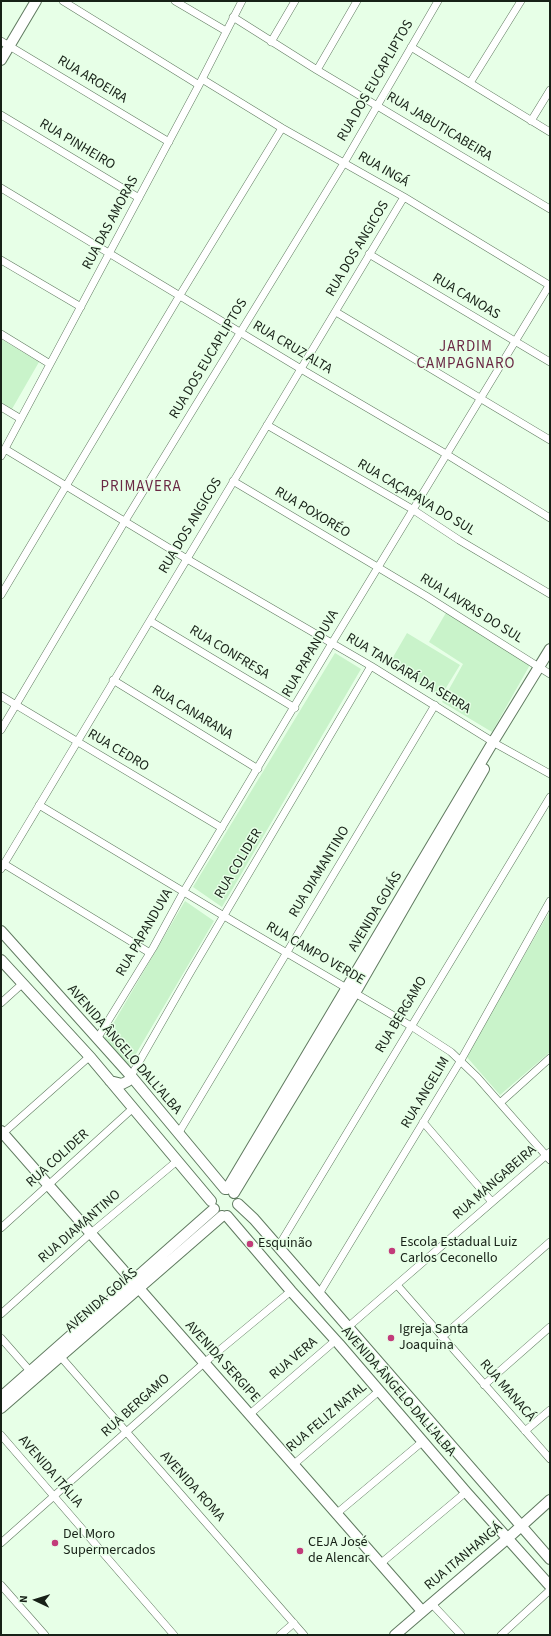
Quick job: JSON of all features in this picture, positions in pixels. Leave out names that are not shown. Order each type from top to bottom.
[{"type":"main road","points":[[1,60],[5,44],[36,1]]},
{"type":"main road","name":"AVENIDA GOIÁS","points":[[545,671],[550,649]]},
{"type":"main road","name":"AVENIDA GOIÁS","points":[[229,1190],[351,990],[496,743],[545,671],[550,661]]},
{"type":"main road","name":"AVENIDA ÂNGELO DALL'ALBA","points":[[1,931],[131,1076],[178,1134],[229,1190]]},
{"type":"main road","name":"AVENIDA ÂNGELO DALL'ALBA","points":[[1,960],[89,1057],[219,1211],[336,1340],[422,1442],[550,1586]]},
{"type":"main road","points":[[110,1081],[122,1084],[128,1081],[131,1076]]},
{"type":"main road","name":"AVENIDA SERGIPE","points":[[2,1133],[49,1184],[422,1611]]},
{"type":"main road","points":[[229,1190],[238,1198],[238,1204],[234,1213],[219,1211],[217,1193],[229,1190]]},
{"type":"main road","name":"AVENIDA ÂNGELO DALL'ALBA","points":[[238,1204],[278,1247],[550,1559]]},
{"type":"main road","name":"AVENIDA GOIÁS","points":[[1,1396],[136,1284],[219,1211]]},
{"type":"main road","name":"AVENIDA GOIÁS","points":[[1,1408],[60,1356],[136,1284]]},
{"type":"main road","points":[[336,1340],[346,1333],[348,1327]]},
{"type":"main road","name":"RUA ITANHANGÁ","points":[[395,1635],[550,1500]]},
{"type":"street","name":"RUA INGÁ","points":[[63,1],[201,82],[404,197],[550,284]]},
{"type":"street","points":[[175,1],[226,31]]},
{"type":"street","name":"RUA DAS AMORAS","points":[[1,456],[201,82],[242,1]]},
{"type":"street","points":[[271,42],[295,1]]},
{"type":"street","points":[[317,70],[357,1]]},
{"type":"street","name":"RUA DOS EUCAPLIPTOS","points":[[1,730],[15,704],[125,521],[344,163],[438,1]]},
{"type":"street","points":[[470,83],[520,1]]},
{"type":"street","name":"RUA JABUTICABEIRA","points":[[233,17],[317,70],[550,209]]},
{"type":"street","name":"RUA AROEIRA","points":[[5,44],[169,142]]},
{"type":"street","points":[[411,47],[550,132]]},
{"type":"street","points":[[531,121],[550,90]]},
{"type":"street","name":"RUA PINHEIRO","points":[[1,115],[139,198]]},
{"type":"street","points":[[1,595],[180,295],[282,128]]},
{"type":"street","name":"RUA CRUZ ALTA","points":[[1,188],[301,369],[446,454],[550,518]]},
{"type":"street","name":"RUA DOS ANGICOS","points":[[2,866],[404,197]]},
{"type":"street","name":"RUA CANOAS","points":[[369,254],[550,362]]},
{"type":"street","points":[[1,260],[81,307]]},
{"type":"street","name":"RUA PAPANDUVA","points":[[97,1039],[412,509],[550,284]]},
{"type":"street","points":[[336,312],[550,440]]},
{"type":"street","points":[[1,334],[50,364]]},
{"type":"street","points":[[1,407],[21,419]]},
{"type":"street","name":"RUA CAÇAPAVA DO SUL","points":[[267,425],[412,509],[459,540],[550,594]]},
{"type":"street","name":"RUA TANGARÁ DA SERRA","points":[[5,449],[550,774]]},
{"type":"street","name":"RUA POXORÉO","points":[[233,481],[378,568]]},
{"type":"street","name":"RUA LAVRAS DO SUL","points":[[378,568],[426,596],[545,671]]},
{"type":"street","name":"RUA CONFRESA","points":[[150,621],[294,708]]},
{"type":"street","name":"RUA COLIDER","points":[[131,1076],[371,666]]},
{"type":"street","name":"RUA CANARANA","points":[[113,680],[258,769]]},
{"type":"street","name":"RUA CEDRO","points":[[1,696],[222,828]]},
{"type":"street","name":"RUA DIAMANTINO","points":[[178,1134],[435,705]]},
{"type":"street","name":"RUA BERGAMO","points":[[278,1247],[550,798]]},
{"type":"street","name":"RUA CAMPO VERDE","points":[[39,805],[351,990],[451,1052],[461,1060],[549,1156]]},
{"type":"street","points":[[2,866],[150,952]]},
{"type":"street","name":"RUA ANGELIM","points":[[318,1294],[461,1060],[550,901]]},
{"type":"street","points":[[1,1003],[22,984]]},
{"type":"street","points":[[2,1133],[89,1057]]},
{"type":"street","points":[[500,1102],[550,1058]]},
{"type":"street","name":"RUA COLIDER","points":[[1,1228],[132,1109]]},
{"type":"street","points":[[424,1122],[492,1202]]},
{"type":"street","name":"RUA MANGABEIRA","points":[[348,1327],[492,1202],[549,1156]]},
{"type":"street","name":"RUA DIAMANTINO","points":[[1,1314],[91,1233],[177,1160]]},
{"type":"street","points":[[442,1337],[550,1242]]},
{"type":"street","name":"RUA MANACÁ","points":[[397,1285],[550,1459]]},
{"type":"street","name":"RUA BERGAMO","points":[[1,1543],[204,1363],[291,1291]]},
{"type":"street","points":[[484,1385],[550,1327]]},
{"type":"street","points":[[1,1338],[30,1371]]},
{"type":"street","name":"RUA VERA","points":[[250,1414],[336,1340]]},
{"type":"street","name":"AVENIDA ROMA","points":[[60,1356],[304,1635]]},
{"type":"street","name":"RUA FELIZ NATAL","points":[[293,1464],[379,1391]]},
{"type":"street","points":[[525,1431],[550,1410]]},
{"type":"street","name":"AVENIDA ITÁLIA","points":[[1,1435],[174,1635]]},
{"type":"street","points":[[336,1514],[422,1442]]},
{"type":"street","points":[[380,1564],[466,1492]]},
{"type":"street","points":[[1,1585],[45,1635]]},
{"type":"street","points":[[501,1635],[550,1590]]},
{"type":"street","points":[[431,1603],[461,1635]]},
{"type":"street","points":[[280,1635],[294,1623]]},
{"type":"green space","points":[[1,339],[39,362],[12,409],[1,402]]},
{"type":"green space","points":[[447,611],[531,663],[492,732],[442,702],[463,664],[429,642]]},
{"type":"green space","points":[[407,633],[460,665],[441,696],[389,664]]},
{"type":"green space","points":[[335,653],[361,669],[222,907],[193,887]]},
{"type":"green space","points":[[185,901],[214,921],[127,1069],[103,1041]]},
{"type":"green space","points":[[550,911],[550,1052],[500,1095],[466,1056]]},
{"type":"place","name":"Esquinão","points":[[250,1244]]},
{"type":"place","name":"Escola Estadual Luiz Carlos Ceconello","points":[[392,1251]]},
{"type":"place","name":"Igreja Santa Joaquina","points":[[391,1338]]},
{"type":"place","name":"Del Moro Supermercados","points":[[55,1543]]},
{"type":"place","name":"CEJA José de Alencar","points":[[300,1551]]},
{"type":"district","name":"JARDIM CAMPAGNARO","points":[[466,356]]},
{"type":"district","name":"PRIMAVERA","points":[[141,488]]}]
